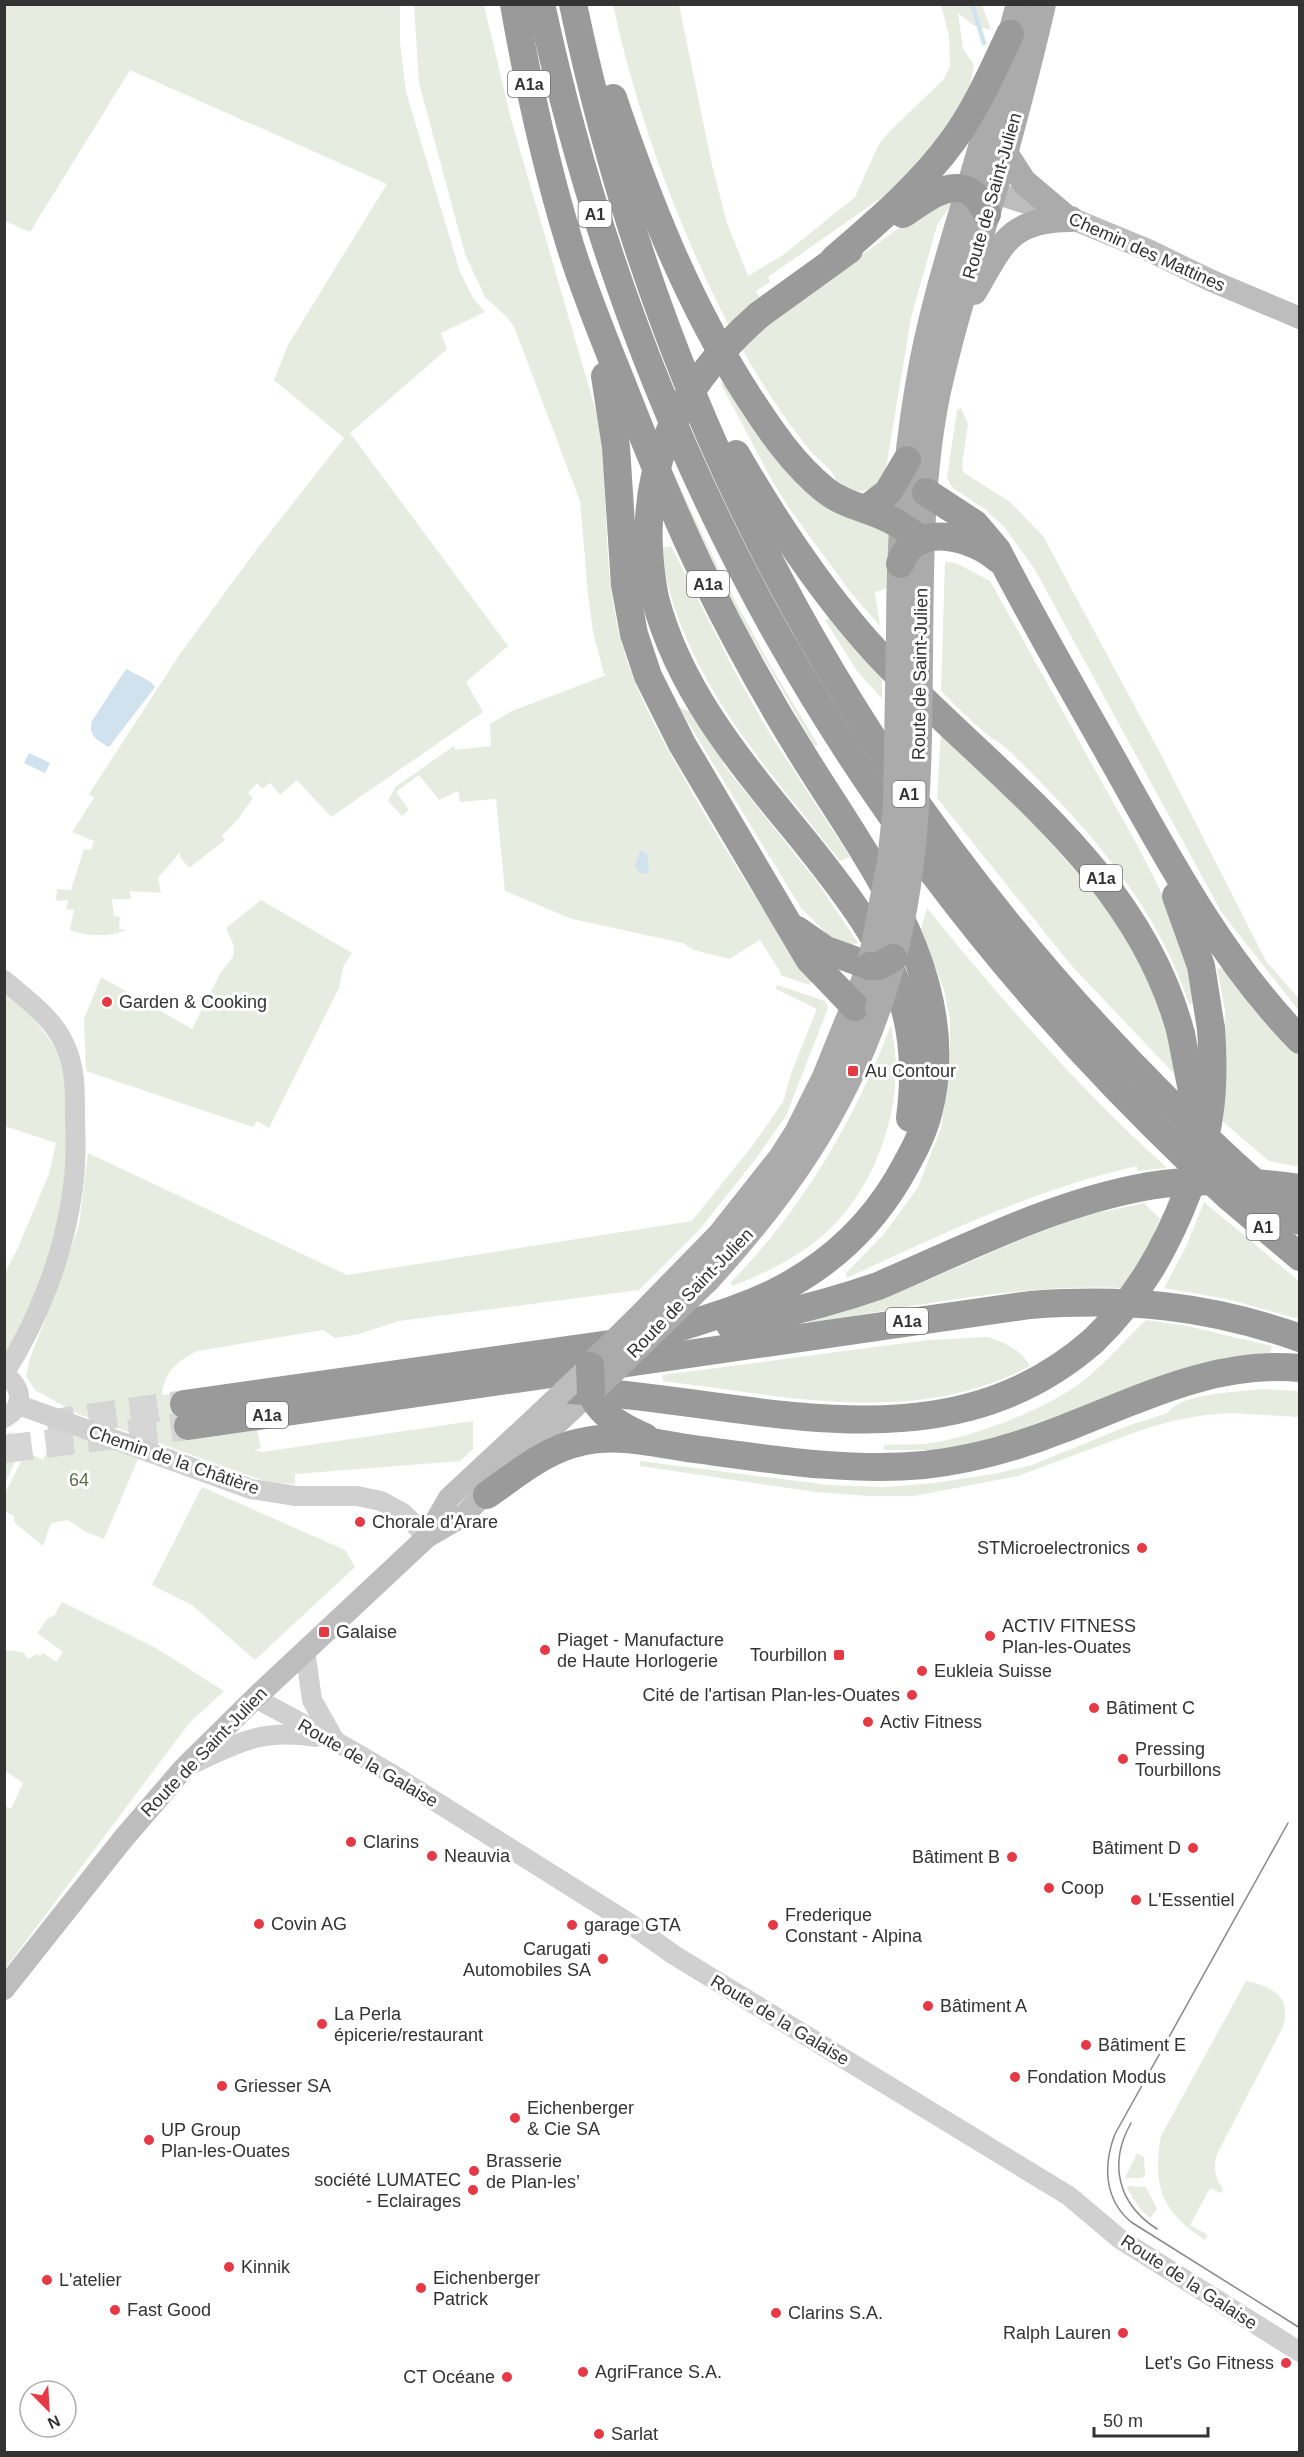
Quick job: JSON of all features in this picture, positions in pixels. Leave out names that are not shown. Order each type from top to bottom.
[{"type":"highway","name":"A1a","points":[[514,4],[539,131],[560,212],[586,292],[670,503],[705,577],[785,726],[868,857],[898,913],[924,976],[936,1042],[932,1095],[921,1134],[881,1205],[864,1228],[842,1249],[786,1287],[751,1303],[643,1339]]},
{"type":"highway","name":"A1","points":[[541,4],[556,76],[589,196],[632,323],[669,416],[696,478],[773,628],[826,719],[868,783],[958,908],[1022,986],[1074,1045],[1194,1165],[1299,1257]]},
{"type":"highway","name":"A1","points":[[573,4],[608,148],[631,225],[677,354],[723,464],[772,568],[841,690],[919,809],[970,879],[1050,976],[1147,1081],[1237,1167],[1299,1221]]},
{"type":"highway","points":[[582,4],[652,208],[704,320],[739,381],[780,444],[804,471],[837,498],[887,518],[912,534],[941,536],[967,542],[991,552],[1006,567]]},
{"type":"highway","points":[[881,1205],[904,1143],[914,1078],[910,1030],[899,992],[881,952],[857,911],[830,873],[746,768],[702,706],[671,648],[655,598],[650,570],[648,528],[652,489],[663,448],[680,410],[701,374],[759,315],[907,202],[962,127],[1010,34]]},
{"type":"highway","points":[[907,202],[940,191],[980,191]]},
{"type":"highway","points":[[586,292],[613,420],[625,585],[638,648],[681,744],[809,959],[866,1008]]},
{"type":"highway","name":"A1a","points":[[482,1385],[617,1392],[808,1418],[845,1420],[913,1419],[971,1407],[1015,1392],[1052,1372],[1093,1341],[1120,1313],[1147,1277],[1180,1211],[1191,1147],[1192,1111],[1189,1070],[1173,1006],[1156,964],[1132,921],[1069,840],[877,653],[841,610],[798,555],[677,354]]},
{"type":"highway","points":[[866,509],[888,492],[907,460]]},
{"type":"highway","points":[[926,492],[979,527],[993,543],[1152,832],[1217,937],[1299,1040]]},
{"type":"highway","points":[[900,564],[909,548],[912,534]]},
{"type":"highway","points":[[1152,832],[1194,945],[1205,988],[1211,1029],[1213,1071],[1209,1117],[1201,1154],[1180,1211]]},
{"type":"highway","points":[[785,918],[815,944],[872,967]]},
{"type":"highway","name":"A1a","points":[[1299,1188],[1247,1182],[1196,1181],[1121,1192],[1046,1214],[878,1286],[811,1308],[755,1320],[186,1415],[482,1385],[992,1309],[1068,1302],[1141,1302],[1175,1306],[1241,1319],[1299,1338]]},
{"type":"highway","points":[[487,1495],[549,1454],[580,1442],[623,1439],[845,1466],[887,1468],[927,1465],[990,1453],[1024,1443],[1196,1378],[1254,1368],[1299,1368]]},
{"type":"highway","points":[[590,1379],[595,1403],[611,1418],[643,1437],[676,1447]]},
{"type":"main road","name":"Route de Saint-Julien","points":[[912,534],[926,492],[933,418],[956,324],[1010,34],[1019,4]]},
{"type":"main road","name":"Route de Saint-Julien","points":[[4,1989],[123,1839],[184,1768],[305,1650],[427,1537],[463,1516],[563,1419],[590,1379],[736,1217],[781,1158],[866,1008],[872,967],[910,879],[916,827],[920,655],[907,460],[918,384],[929,330],[980,191],[1005,153],[1043,4]]},
{"type":"main road","points":[[1005,153],[1024,183],[1067,217]]},
{"type":"main road","name":"Chemin des Mattines","points":[[980,191],[1067,217],[1148,250],[1212,281],[1299,318]]},
{"type":"main road","points":[[956,324],[997,252],[1009,237],[1036,221],[1067,217]]},
{"type":"main road","name":"Route de Saint-Julien","points":[[427,1537],[448,1498],[534,1419],[590,1379],[707,1281],[767,1211],[814,1144],[853,1071],[866,1008],[890,861],[896,806],[900,564]]},
{"type":"street","points":[[4,980],[48,1020],[64,1041],[74,1078],[76,1160],[69,1211],[49,1282],[25,1339],[4,1374],[13,1380],[18,1388],[12,1411]]},
{"type":"street","name":"Chemin de la Châtière","points":[[12,1411],[251,1489],[296,1496],[357,1496],[381,1501],[403,1513],[427,1537]]},
{"type":"street","points":[[305,1650],[312,1700],[335,1741]]},
{"type":"street","name":"Route de la Galaise","points":[[255,1698],[335,1741],[612,1912],[674,1955],[1069,2196],[1120,2239],[1299,2352]]},
{"type":"street","points":[[184,1768],[241,1742],[266,1735],[292,1733],[335,1741]]},
{"type":"green space","points":[[4,5],[400,5],[400,43],[406,92],[460,272],[473,298],[485,312],[441,333],[447,349],[350,433],[508,646],[466,682],[483,712],[331,817],[297,780],[280,795],[270,783],[262,789],[257,783],[248,793],[253,798],[222,836],[225,840],[189,868],[180,857],[180,852],[158,878],[161,893],[130,891],[131,899],[112,899],[114,916],[120,917],[119,929],[127,930],[105,935],[85,934],[70,930],[74,910],[66,909],[68,900],[56,901],[57,889],[71,890],[84,849],[91,850],[94,841],[72,832],[94,798],[89,794],[180,654],[257,549],[344,438],[274,380],[288,345],[387,184],[130,70],[30,232],[5,221]]},
{"type":"green space","points":[[414,5],[484,5],[511,119],[600,425],[608,558],[614,611],[625,654],[645,705],[670,753],[739,871],[802,970],[812,980],[809,985],[780,975],[781,973],[760,940],[729,959],[694,950],[683,943],[572,919],[505,891],[496,799],[460,802],[458,791],[439,800],[419,775],[396,792],[409,810],[402,816],[388,801],[395,787],[454,746],[455,750],[491,746],[490,724],[512,711],[607,675],[604,674],[593,632],[580,501],[515,329],[508,318],[485,297],[465,254],[419,83]]},
{"type":"green space","points":[[613,5],[679,5],[712,165],[727,223],[748,276],[783,255],[855,197],[878,146],[889,132],[944,79],[950,66],[949,36],[941,5],[982,5],[991,30],[973,25],[958,13],[963,49],[974,65],[965,108],[957,124],[888,193],[768,277],[770,282],[756,291],[761,301],[729,326],[692,248],[660,169],[634,88]]},
{"type":"green space","points":[[953,202],[937,225],[911,318],[885,475],[868,489],[857,491],[851,489],[836,481],[832,472],[799,437],[756,374],[741,347],[775,318],[910,220]]},
{"type":"green space","points":[[726,373],[759,427],[885,527],[890,537],[890,587],[875,592],[880,626],[851,593],[789,508],[770,477],[721,384]]},
{"type":"green space","points":[[961,408],[968,424],[963,472],[1010,502],[1043,536],[1159,751],[1266,961],[1299,999],[1299,1011],[1222,913],[1034,568],[1004,527],[985,509],[953,488],[947,478],[957,410]]},
{"type":"green space","points":[[670,466],[726,584],[769,663],[818,745],[815,747],[722,586]]},
{"type":"green space","points":[[671,546],[735,672],[767,729],[850,857],[840,861],[755,753],[705,676],[685,636],[670,593],[661,548]]},
{"type":"green space","points":[[945,562],[956,563],[990,581],[1004,605],[1158,886],[1182,944],[1194,1003],[1189,1004],[1175,967],[1137,897],[1089,834],[1006,748],[984,732],[941,691]]},
{"type":"green space","points":[[832,617],[882,673],[882,699],[857,671],[825,620]]},
{"type":"green space","points":[[678,706],[690,712],[724,759],[723,764],[818,883],[858,943],[851,945],[828,935],[801,908]]},
{"type":"green space","points":[[941,732],[1029,818],[1111,914],[1147,972],[1181,1081],[1070,964],[937,798]]},
{"type":"green space","points":[[261,900],[352,953],[343,967],[339,988],[269,1128],[257,1121],[253,1127],[86,1071],[84,1019],[101,977],[192,1029],[221,972],[233,957],[234,946],[226,928]]},
{"type":"green space","points":[[927,908],[1042,1043],[1103,1107],[1167,1168],[1137,1171],[1137,1166],[1062,1187],[989,1214],[847,1278],[846,1273],[884,1234],[918,1187],[941,1128],[950,1064],[950,1019],[944,990],[921,929]]},
{"type":"green space","points":[[1225,967],[1299,1056],[1299,1167],[1269,1161],[1222,1121],[1225,1009],[1217,969]]},
{"type":"green space","points":[[777,985],[825,1001],[828,1008],[786,1116],[755,1160],[699,1230],[639,1290],[399,1321],[359,1334],[335,1338],[323,1330],[198,1351],[184,1358],[173,1368],[163,1387],[162,1395],[180,1393],[257,1430],[261,1448],[254,1450],[262,1452],[473,1421],[473,1449],[460,1461],[295,1474],[295,1484],[267,1482],[78,1414],[35,1390],[26,1376],[30,1358],[57,1290],[79,1225],[88,1153],[347,1275],[692,1221],[753,1145],[783,1102],[792,1071],[817,1009],[776,989]]},
{"type":"green space","points":[[9,994],[41,1028],[65,1068],[68,1169],[53,1246],[33,1303],[5,1353],[5,1273],[49,1174],[56,1143],[5,1126],[4,999]]},
{"type":"green space","points":[[891,1025],[896,1066],[895,1091],[883,1142],[874,1166],[861,1189],[847,1210],[810,1246],[773,1268],[733,1286],[730,1283],[780,1225],[824,1163],[860,1096]]},
{"type":"green space","points":[[1204,1202],[1299,1281],[1299,1319],[1227,1299],[1164,1288],[1186,1247]]},
{"type":"green space","points":[[1144,1203],[1160,1219],[1150,1243],[1123,1288],[1044,1289],[1005,1293],[809,1324],[809,1321],[845,1311],[913,1286],[1047,1229],[1082,1217]]},
{"type":"green space","points":[[1146,1320],[1187,1326],[1272,1346],[1270,1355],[960,1450],[884,1450],[884,1445],[925,1444],[965,1435],[1010,1420],[1053,1400],[1087,1378]]},
{"type":"green space","points":[[988,1337],[1017,1351],[1030,1366],[986,1385],[941,1397],[895,1402],[849,1402],[756,1394],[663,1381],[663,1375],[928,1340]]},
{"type":"green space","points":[[1262,1389],[1299,1391],[1299,1417],[1230,1413],[1177,1420],[1147,1428],[1018,1476],[914,1496],[868,1496],[815,1492],[640,1466],[640,1461],[829,1485],[886,1487],[933,1483],[994,1474],[1032,1465],[1130,1425],[1168,1413],[1174,1406],[1197,1397]]},
{"type":"green space","name":"64","points":[[56,1429],[138,1459],[104,1539],[86,1532],[68,1520],[51,1523],[43,1546],[14,1522],[14,1516],[5,1511],[4,1495],[26,1452],[43,1460]]},
{"type":"green space","points":[[13,1431],[6,1444],[21,1450],[5,1483],[5,1435]]},
{"type":"green space","points":[[202,1487],[345,1550],[355,1567],[255,1660],[192,1605],[152,1585]]},
{"type":"green space","points":[[62,1602],[154,1647],[224,1691],[190,1722],[5,1969],[5,1806],[11,1809],[23,1783],[5,1771],[5,1650],[23,1652],[28,1659],[43,1653],[56,1662],[63,1652],[37,1633],[48,1618],[54,1616]]},
{"type":"green space","points":[[1246,1981],[1264,1986],[1278,1995],[1285,2008],[1285,2016],[1283,2027],[1217,2154],[1216,2172],[1223,2189],[1221,2193],[1210,2188],[1190,2225],[1208,2235],[1205,2240],[1179,2219],[1164,2197],[1158,2170],[1161,2136]]},
{"type":"green space","points":[[1137,2153],[1144,2157],[1145,2176],[1125,2178]]},
{"type":"green space","points":[[1129,2186],[1146,2187],[1157,2209],[1150,2218],[1140,2209],[1127,2188]]},
{"type":"water","points":[[126,669],[151,682],[155,687],[109,747],[92,734],[92,721]]},
{"type":"water","points":[[29,753],[50,763],[45,773],[24,763]]},
{"type":"water","points":[[640,850],[647,853],[649,872],[645,874],[639,872],[635,866]]},
{"type":"waterway","points":[[972,4],[984,43]]},
{"type":"tunnel","points":[[47,1424],[184,1404]]},
{"type":"tunnel","points":[[4,1449],[188,1426]]},
{"type":"tram line","points":[[1288,1823],[1115,2134],[1109,2158],[1108,2181],[1115,2203],[1131,2222],[1300,2328]]},
{"type":"tram line","points":[[1131,2123],[1120,2153],[1121,2182],[1133,2208],[1157,2229]]},
{"type":"place","name":"Garden & Cooking","points":[[107,1002]]},
{"type":"place","name":"Au Contour","points":[[853,1071]]},
{"type":"place","name":"Chorale d’Arare","points":[[360,1522]]},
{"type":"place","name":"STMicroelectronics","points":[[1142,1548]]},
{"type":"place","name":"Galaise","points":[[324,1632]]},
{"type":"place","name":"ACTIV FITNESS Plan-les-Ouates","points":[[990,1636]]},
{"type":"place","name":"Piaget - Manufacture de Haute Horlogerie","points":[[545,1650]]},
{"type":"place","name":"Tourbillon","points":[[839,1655]]},
{"type":"place","name":"Eukleia Suisse","points":[[922,1671]]},
{"type":"place","name":"Cité de l'artisan Plan-les-Ouates","points":[[912,1695]]},
{"type":"place","name":"Bâtiment C","points":[[1094,1708]]},
{"type":"place","name":"Activ Fitness","points":[[868,1722]]},
{"type":"place","name":"Pressing Tourbillons","points":[[1123,1759]]},
{"type":"place","name":"Clarins","points":[[351,1842]]},
{"type":"place","name":"Bâtiment D","points":[[1193,1848]]},
{"type":"place","name":"Neauvia","points":[[432,1856]]},
{"type":"place","name":"Bâtiment B","points":[[1012,1857]]},
{"type":"place","name":"Coop","points":[[1049,1888]]},
{"type":"place","name":"L'Essentiel","points":[[1136,1900]]},
{"type":"place","name":"Covin AG","points":[[259,1924]]},
{"type":"place","name":"garage GTA","points":[[572,1925]]},
{"type":"place","name":"Frederique Constant - Alpina","points":[[773,1925]]},
{"type":"place","name":"Carugati Automobiles SA","points":[[603,1959]]},
{"type":"place","name":"Bâtiment A","points":[[928,2006]]},
{"type":"place","name":"La Perla épicerie/restaurant","points":[[322,2024]]},
{"type":"place","name":"Bâtiment E","points":[[1086,2045]]},
{"type":"place","name":"Fondation Modus","points":[[1015,2077]]},
{"type":"place","name":"Griesser SA","points":[[222,2086]]},
{"type":"place","name":"Eichenberger & Cie SA","points":[[515,2118]]},
{"type":"place","name":"UP Group Plan-les-Ouates","points":[[149,2140]]},
{"type":"place","name":"Brasserie de Plan-les’","points":[[474,2171]]},
{"type":"place","name":"société LUMATEC - Eclairages","points":[[473,2190]]},
{"type":"place","name":"Kinnik","points":[[229,2267]]},
{"type":"place","name":"L'atelier","points":[[47,2280]]},
{"type":"place","name":"Eichenberger Patrick","points":[[421,2288]]},
{"type":"place","name":"Fast Good","points":[[115,2310]]},
{"type":"place","name":"Clarins S.A.","points":[[776,2313]]},
{"type":"place","name":"Ralph Lauren","points":[[1123,2333]]},
{"type":"place","name":"Let's Go Fitness","points":[[1286,2363]]},
{"type":"place","name":"AgriFrance S.A.","points":[[583,2372]]},
{"type":"place","name":"CT Océane","points":[[507,2377]]},
{"type":"place","name":"Sarlat","points":[[599,2434]]}]
